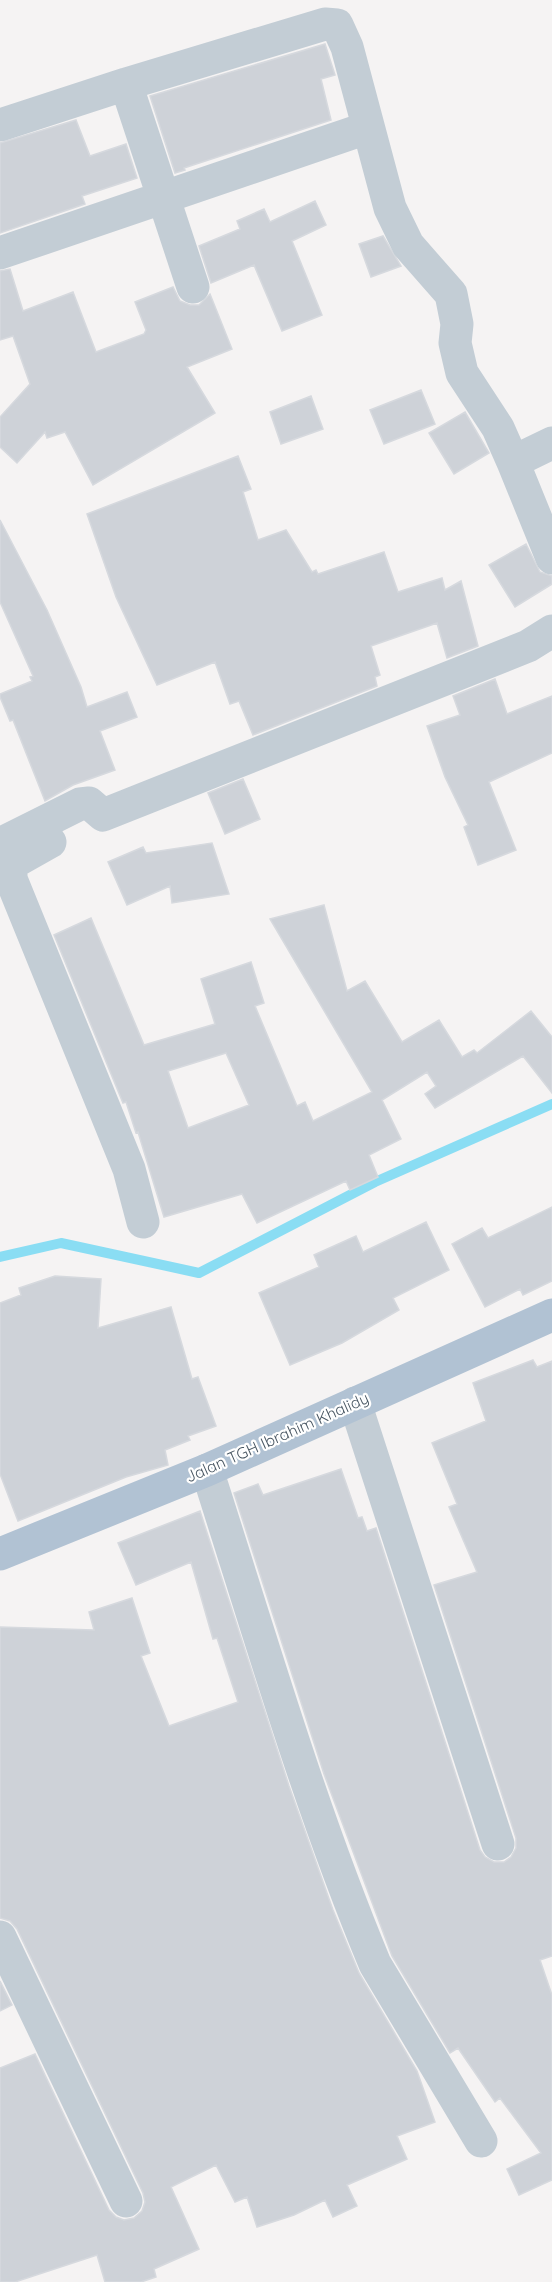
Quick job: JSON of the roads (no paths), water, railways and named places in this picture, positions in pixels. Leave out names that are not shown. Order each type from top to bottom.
[{"type":"main road","name":"Jalan TGH Ibrahim Khalidy","points":[[0,1554],[207,1470],[552,1315]]},
{"type":"street","points":[[0,125],[325,24],[337,25],[347,47],[390,208],[408,245],[451,294],[457,324],[455,343],[462,373],[498,428],[552,558]]},
{"type":"street","points":[[126,84],[162,198],[194,287]]},
{"type":"street","points":[[0,253],[367,128]]},
{"type":"street","points":[[513,462],[552,443]]},
{"type":"street","points":[[143,1222],[129,1170],[10,879],[11,864],[18,858],[103,815],[528,646],[552,631]]},
{"type":"street","points":[[0,844],[80,804],[89,802],[103,815]]},
{"type":"street","points":[[355,1403],[498,1844]]},
{"type":"street","points":[[207,1470],[315,1804],[375,1964],[481,2141]]},
{"type":"street","points":[[0,1937],[126,2201]]},
{"type":"waterway","points":[[0,1257],[61,1243],[199,1273],[375,1182],[552,1104]]}]
